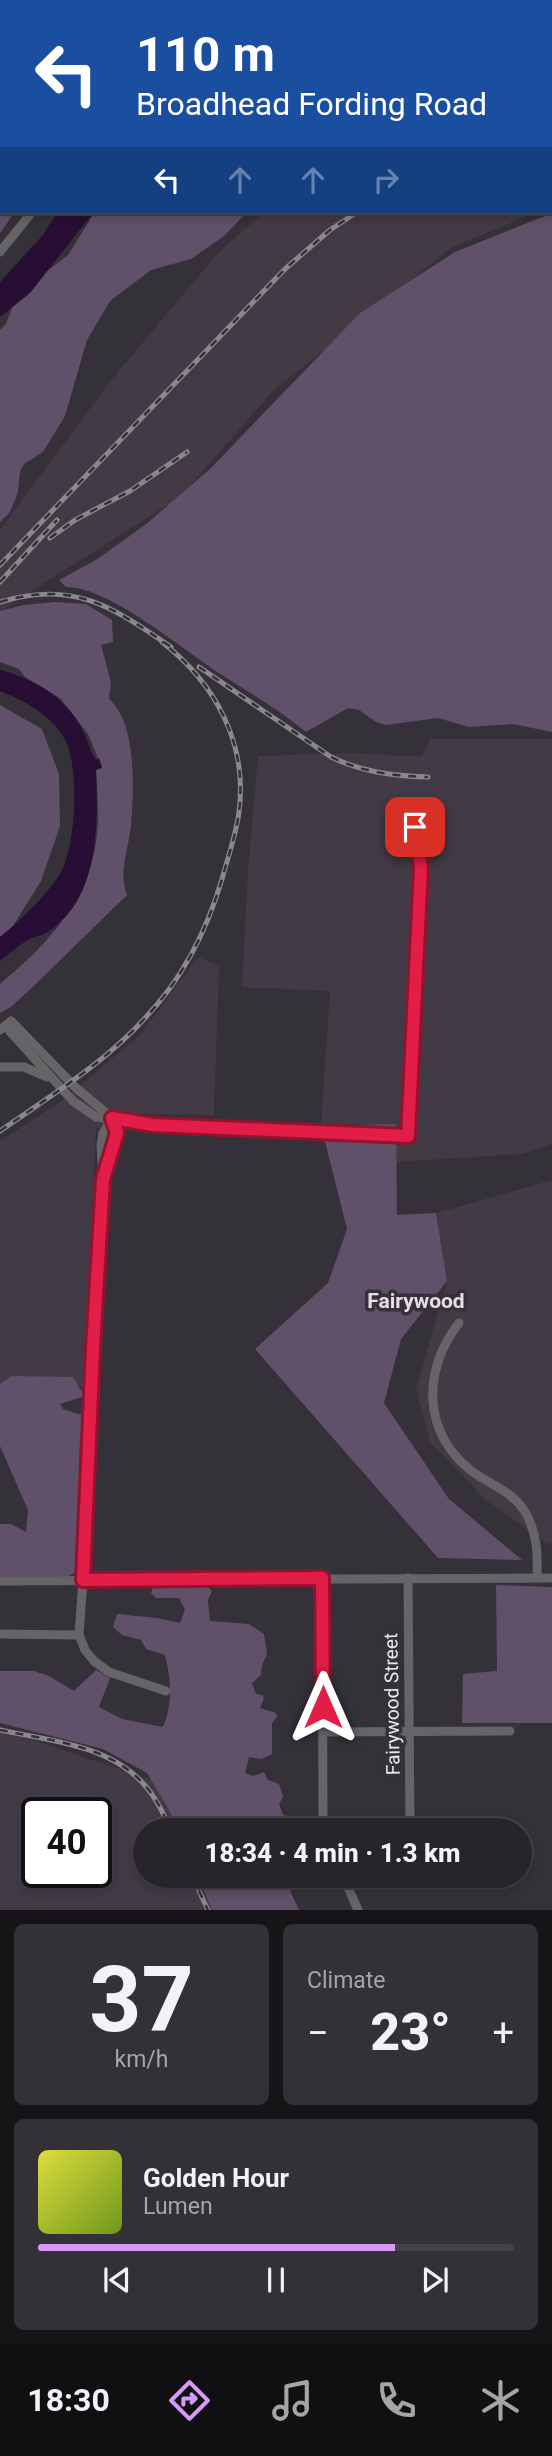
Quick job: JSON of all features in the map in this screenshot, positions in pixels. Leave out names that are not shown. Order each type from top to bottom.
[{"type":"street","points":[[0,252],[30,214]]},
{"type":"street","points":[[5,1025],[73,1101],[96,1117],[153,1125],[408,1136],[421,868],[415,827]]},
{"type":"street","points":[[5,1025],[112,1118],[117,1133],[103,1179],[79,1635],[85,1650],[109,1672],[166,1691]]},
{"type":"street","points":[[0,1068],[15,1066],[32,1069],[58,1084]]},
{"type":"street","points":[[459,1323],[443,1346],[435,1369],[432,1392],[435,1415],[442,1435],[459,1460],[473,1472],[505,1490],[524,1511],[537,1547],[537,1578]]},
{"type":"street","points":[[322,1578],[323,1818]]},
{"type":"street","name":"Fairywood Street","points":[[408,1578],[410,1818]]},
{"type":"street","points":[[0,1581],[552,1578]]},
{"type":"street","points":[[0,1634],[79,1635]]},
{"type":"street","points":[[323,1732],[510,1731]]},
{"type":"street","points":[[348,1888],[358,1910]]},
{"type":"shaded area","points":[[0,214],[14,214],[0,233]]},
{"type":"shaded area","points":[[57,214],[92,214],[30,293],[0,317],[0,282],[42,236]]},
{"type":"shaded area","points":[[94,214],[245,214],[224,236],[191,259],[151,270],[110,301],[87,340],[65,416],[43,452],[24,464],[10,512],[0,522],[0,330],[26,287],[68,255]]},
{"type":"shaded area","points":[[262,214],[532,214],[452,247],[272,392],[180,497],[0,611],[0,530],[108,384],[217,254]]},
{"type":"shaded area","points":[[552,214],[552,732],[513,724],[469,727],[438,718],[386,725],[376,722],[359,710],[348,708],[306,732],[273,707],[122,607],[83,589],[66,587],[59,580],[96,560],[145,525],[210,469],[360,313],[455,252]]},
{"type":"shaded area","points":[[55,602],[86,604],[112,620],[113,642],[101,645],[111,682],[109,699],[125,724],[133,776],[130,834],[124,869],[127,895],[11,1007],[0,1013],[0,984],[38,950],[68,912],[81,891],[96,844],[96,769],[102,768],[88,734],[60,698],[25,677],[19,669],[0,662],[0,611],[23,605]]},
{"type":"shaded area","points":[[0,670],[39,685],[61,701],[79,723],[92,754],[96,760],[99,758],[102,768],[96,770],[97,814],[92,860],[77,901],[64,919],[46,933],[26,941],[0,961],[0,937],[34,906],[62,870],[67,858],[73,823],[74,785],[69,750],[59,730],[36,709],[0,691]]},
{"type":"shaded area","points":[[0,705],[42,729],[59,774],[60,826],[41,881],[13,926],[0,937]]},
{"type":"shaded area","points":[[430,739],[552,739],[552,1144],[523,1154],[396,1162],[395,1124],[321,1126],[330,991],[242,987],[258,756],[352,753],[422,757]]},
{"type":"shaded area","points":[[198,957],[219,966],[214,1115],[142,1114],[96,1129],[85,1387],[0,1383],[0,1141],[60,1102],[140,1035]]},
{"type":"shaded area","points":[[396,1124],[397,1215],[436,1213],[447,1281],[401,1339],[384,1403],[449,1499],[522,1560],[438,1558],[255,1349],[328,1283],[347,1229],[321,1126]]},
{"type":"shaded area","points":[[552,1180],[552,1543],[548,1544],[486,1500],[430,1442],[416,1389],[447,1281],[436,1213]]},
{"type":"shaded area","points":[[11,1376],[73,1377],[80,1389],[86,1393],[82,1397],[60,1404],[63,1409],[82,1415],[81,1532],[77,1571],[69,1576],[0,1577],[0,1524],[11,1524],[26,1532],[28,1510],[0,1446],[0,1384]]},
{"type":"shaded area","points":[[154,1585],[206,1585],[212,1591],[208,1600],[210,1621],[249,1624],[264,1634],[267,1654],[261,1675],[252,1683],[256,1694],[264,1698],[260,1708],[276,1713],[277,1717],[272,1723],[272,1754],[262,1759],[249,1757],[245,1773],[253,1776],[264,1772],[268,1780],[279,1784],[283,1797],[279,1804],[283,1815],[296,1818],[173,1818],[147,1773],[103,1749],[0,1723],[0,1671],[34,1671],[49,1676],[74,1691],[96,1670],[110,1678],[99,1707],[122,1719],[163,1727],[170,1691],[165,1655],[146,1649],[141,1640],[122,1635],[113,1627],[117,1614],[180,1623],[185,1610],[179,1598],[156,1598],[151,1593]]},
{"type":"shaded area","points":[[496,1585],[552,1587],[552,1723],[462,1723],[463,1674],[497,1671]]},
{"type":"shaded area","points":[[0,1729],[158,1782],[177,1818],[133,1818],[133,1888],[213,1888],[225,1910],[0,1910]]},
{"type":"shaded area","points":[[203,1888],[290,1888],[299,1910],[212,1910]]},
{"type":"railway","points":[[0,565],[285,269],[330,230],[354,214]]},
{"type":"railway","points":[[50,538],[75,520],[130,491],[187,452]]},
{"type":"railway","points":[[0,582],[57,520]]},
{"type":"railway","points":[[0,602],[50,594],[91,601],[110,609],[171,647]]},
{"type":"railway","points":[[0,1131],[95,1064],[146,1017],[182,970],[201,935],[216,898],[238,821],[238,762],[224,716],[212,696],[198,676],[162,642]]},
{"type":"railway","points":[[199,667],[331,757],[378,772],[428,777]]},
{"type":"railway","points":[[0,1730],[80,1747],[117,1762],[151,1793],[165,1818]]},
{"type":"railway","points":[[198,1888],[208,1910]]},
{"type":"district","name":"Fairywood","points":[[416,1301]]},
{"type":"route","points":[[323,1707],[322,1578],[83,1580],[103,1179],[117,1133],[112,1118],[153,1125],[408,1136],[421,868],[415,827]]}]
